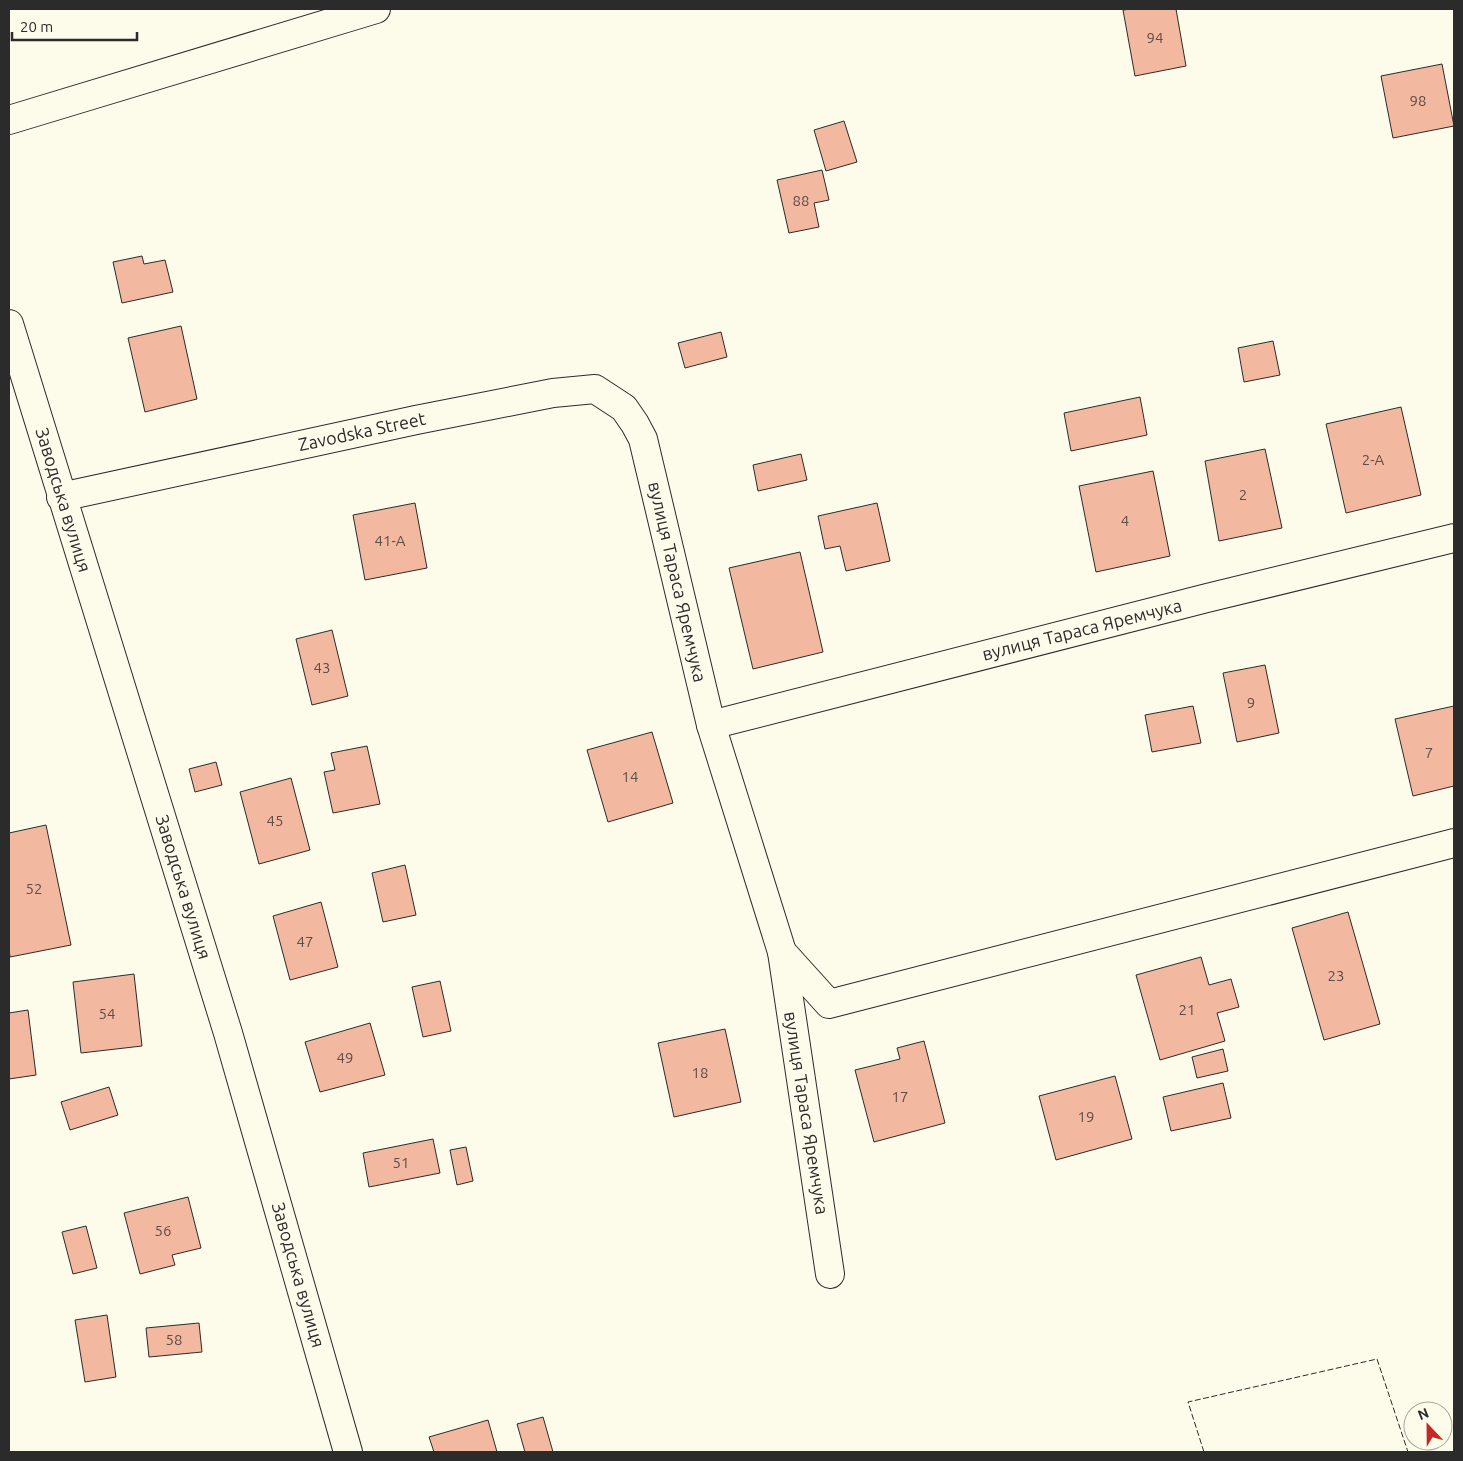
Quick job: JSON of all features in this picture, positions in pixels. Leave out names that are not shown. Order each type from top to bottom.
[{"type":"street","points":[[9,120],[376,9]]},
{"type":"street","name":"Заводська вулиця","points":[[9,324],[228,1033],[348,1452]]},
{"type":"street","name":"Zavodska Street","points":[[61,497],[406,422],[553,393],[595,390],[624,408],[643,439]]},
{"type":"street","name":"вулиця Тараса Яремчука","points":[[643,439],[711,725],[782,952],[830,1274]]},
{"type":"street","name":"вулиця Тараса Яремчука","points":[[711,725],[1197,600],[1454,538]]},
{"type":"street","name":"вулиця Тараса Яремчука","points":[[782,952],[829,1004],[1454,843]]},
{"type":"building","points":[[1176,9],[1186,66],[1135,76],[1123,10]]},
{"type":"building","points":[[1442,64],[1454,126],[1393,138],[1381,76]]},
{"type":"building","points":[[844,121],[857,162],[826,171],[814,130]]},
{"type":"building","points":[[822,170],[829,200],[814,203],[819,227],[789,233],[777,180]]},
{"type":"building","points":[[142,256],[144,264],[165,260],[173,292],[122,303],[113,262]]},
{"type":"building","points":[[181,326],[197,399],[145,412],[128,338]]},
{"type":"building","points":[[721,332],[727,357],[685,368],[678,343]]},
{"type":"building","points":[[1273,341],[1280,375],[1244,382],[1238,348]]},
{"type":"building","points":[[1140,397],[1147,435],[1071,451],[1064,413]]},
{"type":"building","points":[[1401,407],[1421,495],[1346,513],[1326,424]]},
{"type":"building","points":[[1265,449],[1282,528],[1219,541],[1205,461]]},
{"type":"building","points":[[801,454],[807,480],[758,491],[753,465]]},
{"type":"building","points":[[1153,471],[1170,556],[1096,572],[1079,486]]},
{"type":"building","points":[[415,503],[427,568],[365,580],[353,515]]},
{"type":"building","points":[[877,503],[890,561],[846,571],[840,546],[825,549],[818,516]]},
{"type":"building","points":[[800,552],[823,652],[753,669],[729,568]]},
{"type":"building","points":[[332,630],[348,696],[312,705],[296,639]]},
{"type":"building","points":[[1265,665],[1279,733],[1237,742],[1223,673]]},
{"type":"building","points":[[1193,706],[1201,743],[1152,752],[1145,715]]},
{"type":"building","points":[[1454,706],[1454,786],[1413,796],[1395,719]]},
{"type":"building","points":[[652,732],[673,803],[608,822],[587,750]]},
{"type":"building","points":[[367,746],[380,804],[333,813],[324,772],[335,770],[331,753]]},
{"type":"building","points":[[216,762],[222,785],[195,792],[189,769]]},
{"type":"building","points":[[291,778],[310,850],[259,864],[240,792]]},
{"type":"building","points":[[46,825],[71,945],[10,957],[9,833]]},
{"type":"building","points":[[405,865],[416,915],[383,922],[372,873]]},
{"type":"building","points":[[321,902],[338,967],[290,980],[273,916]]},
{"type":"building","points":[[1348,912],[1380,1024],[1324,1040],[1292,928]]},
{"type":"building","points":[[1201,957],[1209,985],[1231,979],[1239,1007],[1217,1013],[1225,1041],[1160,1060],[1136,975]]},
{"type":"building","points":[[134,974],[142,1046],[81,1053],[73,982]]},
{"type":"building","points":[[440,981],[451,1031],[423,1037],[412,987]]},
{"type":"building","points":[[28,1010],[36,1075],[9,1079],[9,1013]]},
{"type":"building","points":[[370,1023],[385,1075],[320,1092],[305,1042]]},
{"type":"building","points":[[725,1029],[741,1102],[674,1117],[658,1043]]},
{"type":"building","points":[[924,1041],[945,1123],[874,1142],[855,1070],[900,1059],[897,1048]]},
{"type":"building","points":[[1223,1049],[1228,1071],[1197,1078],[1192,1057]]},
{"type":"building","points":[[1115,1076],[1132,1139],[1056,1160],[1039,1096]]},
{"type":"building","points":[[1223,1083],[1231,1118],[1171,1131],[1163,1097]]},
{"type":"building","points":[[109,1087],[118,1115],[70,1130],[61,1102]]},
{"type":"building","points":[[433,1139],[440,1173],[369,1187],[363,1153]]},
{"type":"building","points":[[466,1147],[473,1181],[457,1185],[450,1150]]},
{"type":"building","points":[[188,1197],[201,1248],[172,1255],[175,1265],[140,1274],[124,1213]]},
{"type":"building","points":[[86,1226],[97,1268],[73,1274],[62,1232]]},
{"type":"building","points":[[107,1315],[116,1377],[85,1382],[75,1320]]},
{"type":"building","points":[[199,1323],[202,1352],[149,1357],[146,1328]]},
{"type":"building","points":[[543,1417],[553,1452],[525,1452],[517,1424]]},
{"type":"building","points":[[488,1420],[497,1452],[434,1452],[429,1437]]},
{"type":"fence","points":[[1204,1452],[1188,1402],[1377,1359],[1408,1452]]}]
